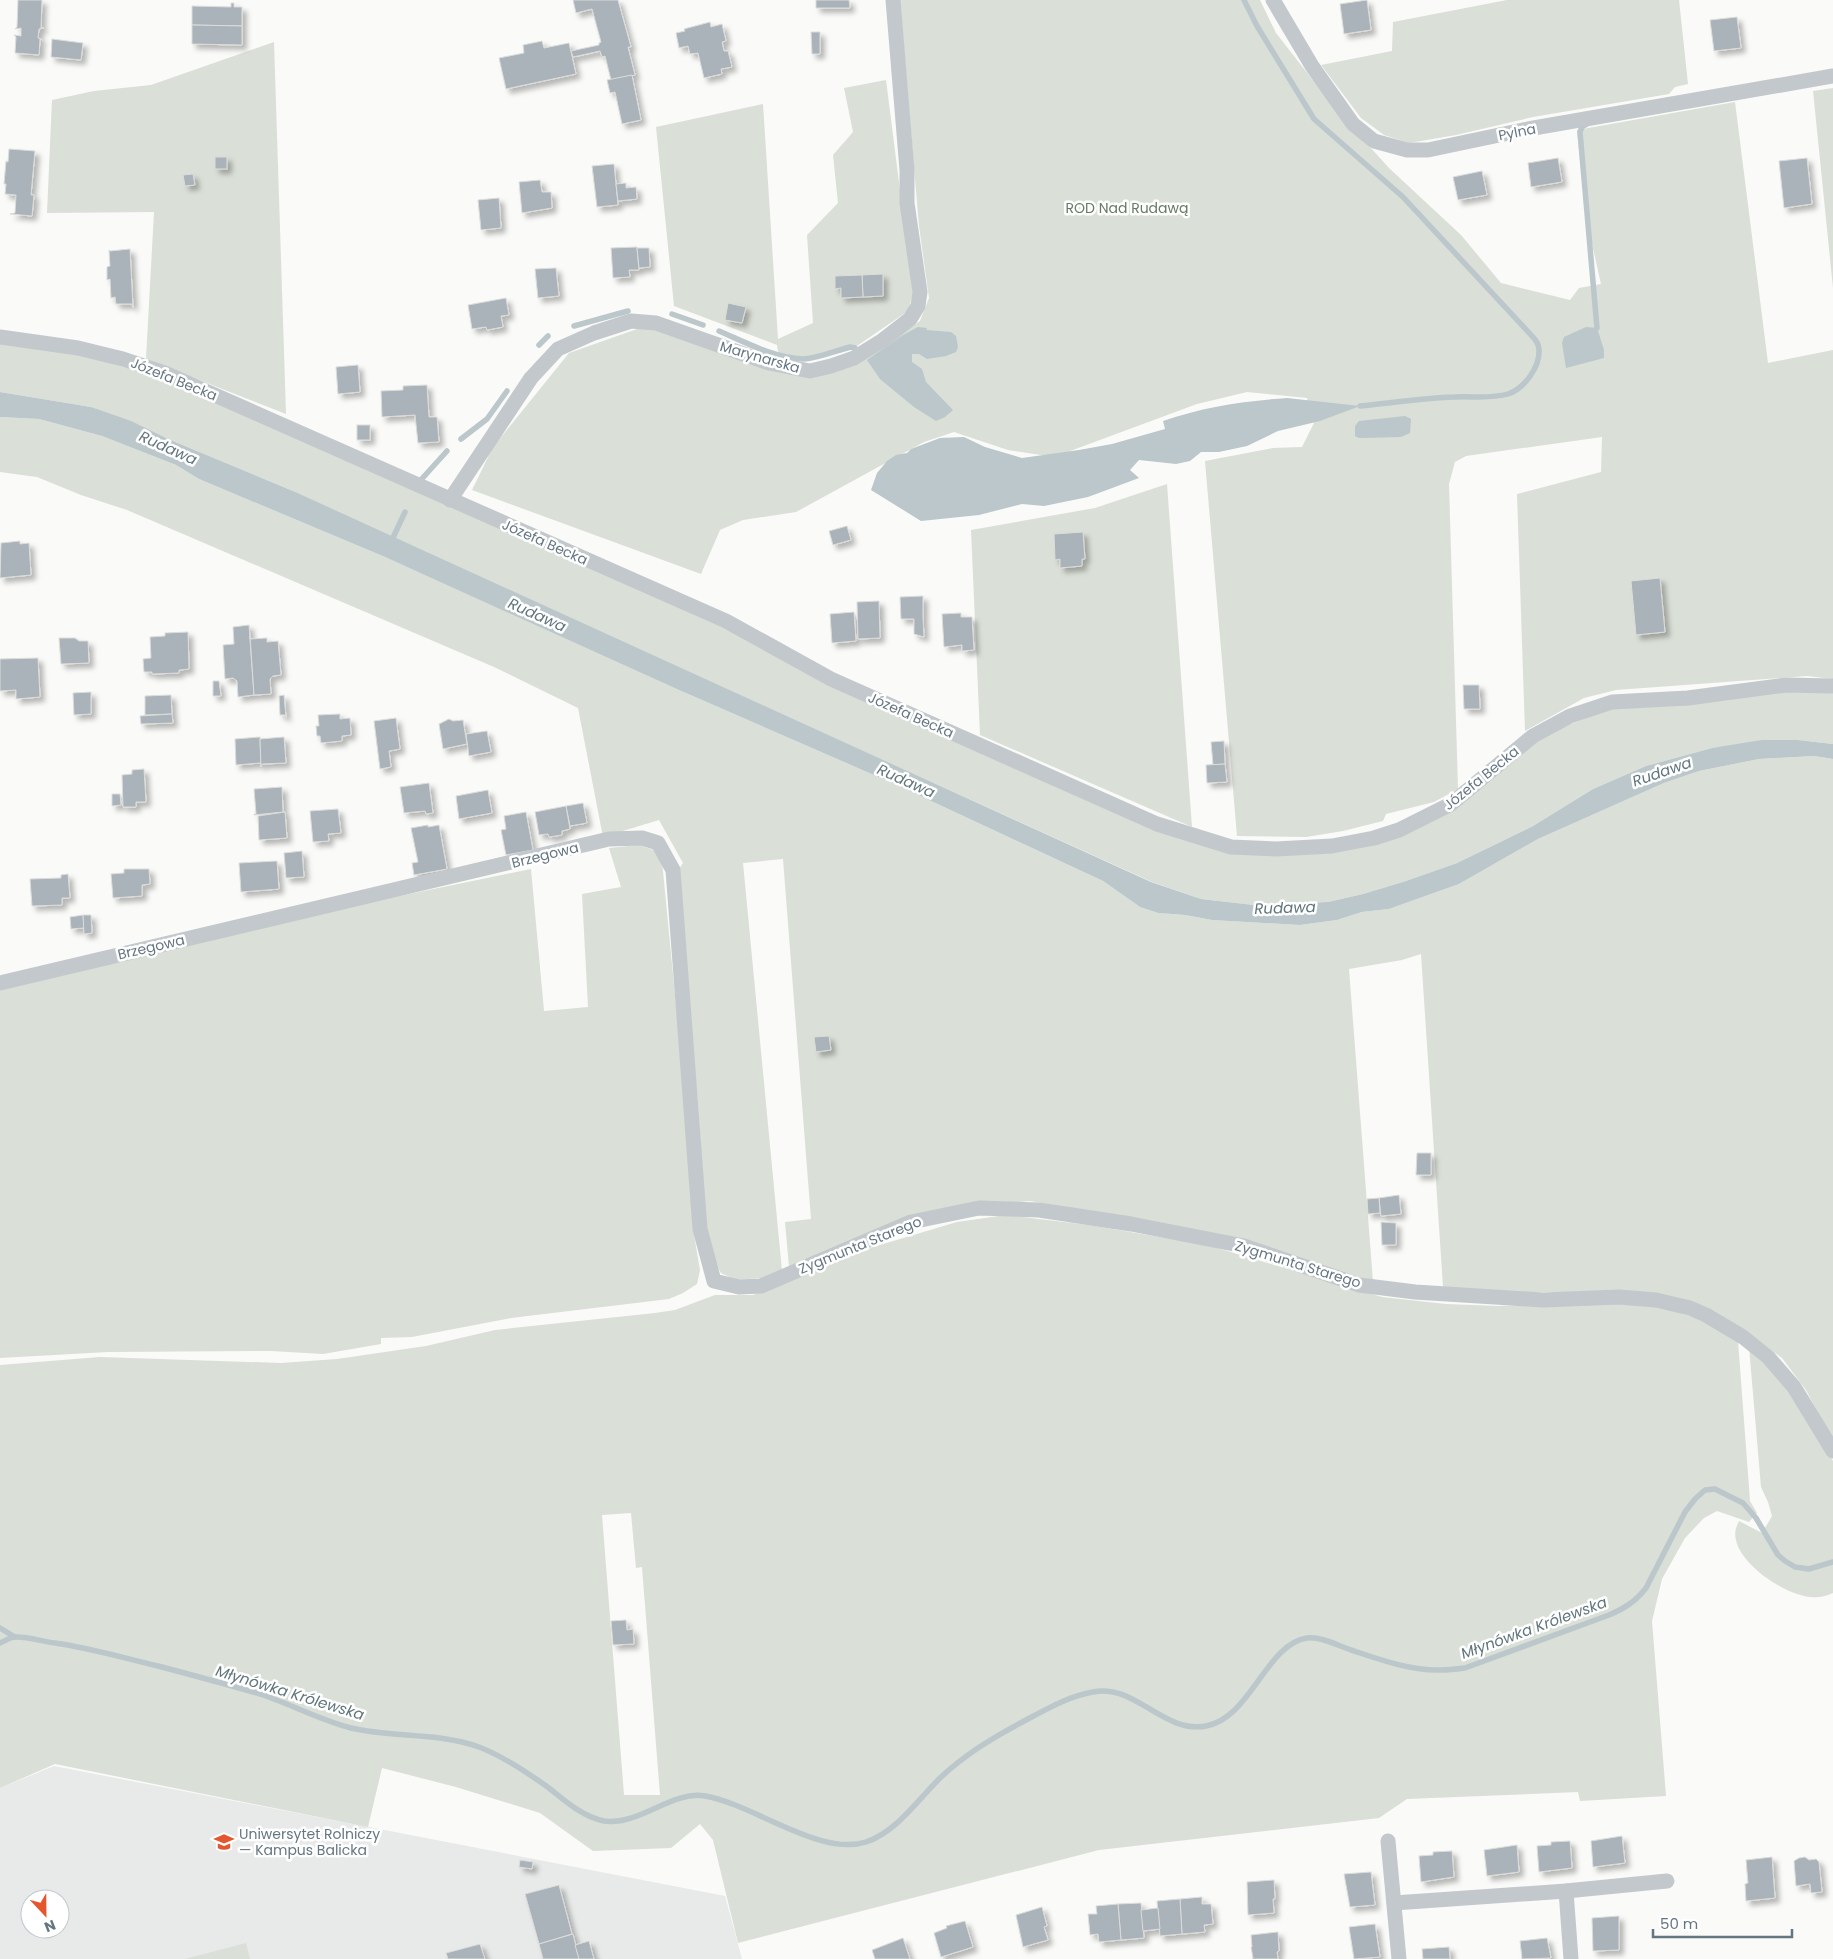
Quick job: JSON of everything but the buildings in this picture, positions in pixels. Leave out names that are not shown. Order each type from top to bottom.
[{"type":"street","name":"Marynarska","points":[[450,500],[531,378],[558,349],[594,333],[630,321],[656,323],[769,363],[810,370],[831,366],[854,358],[883,340],[910,319],[918,306],[920,292],[907,203],[907,170],[893,0]]},
{"type":"street","name":"Pylna","points":[[1273,0],[1312,66],[1353,124],[1374,141],[1408,150],[1428,150],[1528,129],[1833,76]]},
{"type":"street","name":"Józefa Becka","points":[[0,337],[78,348],[123,359],[165,373],[726,621],[831,679],[1157,824],[1231,846],[1276,849],[1312,848],[1347,844],[1399,830],[1451,804],[1532,736],[1570,716],[1612,702],[1688,698],[1786,685],[1833,686]]},
{"type":"street","name":"Brzegowa","points":[[0,983],[609,839],[642,838],[658,843],[673,870],[700,1229],[714,1281]]},
{"type":"street","name":"Zygmunta Starego","points":[[714,1281],[740,1287],[761,1286],[911,1222],[979,1208],[1039,1210],[1131,1224],[1244,1246],[1359,1284],[1415,1292],[1543,1300],[1619,1297],[1656,1300],[1690,1308],[1706,1315],[1743,1337],[1768,1357],[1794,1386],[1833,1452]]},
{"type":"street","points":[[1388,1841],[1399,1959]]},
{"type":"street","points":[[1394,1903],[1566,1891],[1667,1881]]},
{"type":"street","points":[[1566,1891],[1571,1959]]},
{"type":"shaded area","name":"Uniwersytet Rolniczy — Kampus Balicka","points":[[54,1766],[725,1896],[742,1959],[0,1959],[0,1788]]},
{"type":"green space","name":"ROD Nad Rudawą","points":[[900,0],[1260,0],[1276,33],[1333,106],[1389,168],[1461,235],[1501,283],[1570,300],[1579,288],[1601,284],[1585,212],[1577,130],[1735,102],[1768,363],[1833,350],[1833,679],[1807,676],[1616,690],[1584,698],[1525,731],[1517,494],[1601,472],[1602,437],[1466,456],[1455,462],[1449,484],[1458,789],[1434,802],[1386,814],[1383,821],[1343,831],[1306,837],[1237,836],[1205,461],[1273,448],[1302,447],[1314,423],[1307,398],[1247,392],[1197,404],[1054,457],[1008,450],[954,432],[924,442],[796,512],[743,520],[720,530],[701,574],[472,490],[493,447],[569,353],[640,328],[656,330],[812,376],[898,336],[920,321],[929,298],[919,226]]},
{"type":"green space","points":[[1507,0],[1679,0],[1688,84],[1675,87],[1669,94],[1533,117],[1456,135],[1409,143],[1384,135],[1361,118],[1321,65],[1392,51],[1393,22]]},
{"type":"green space","points":[[274,42],[286,414],[146,359],[154,212],[47,213],[52,100],[94,91],[151,85]]},
{"type":"green space","points":[[886,80],[913,293],[908,311],[851,350],[810,360],[779,357],[777,345],[674,306],[656,127],[763,104],[778,339],[813,323],[807,235],[838,203],[833,155],[853,132],[844,88]]},
{"type":"green space","points":[[1833,88],[1833,288],[1813,91]]},
{"type":"green space","points":[[0,341],[45,348],[89,358],[176,384],[1221,849],[1394,835],[1544,734],[1618,706],[1782,689],[1833,692],[1833,744],[1798,740],[1712,748],[1646,766],[1593,789],[1533,826],[1457,863],[1363,894],[1328,902],[1254,905],[1201,899],[1152,882],[649,654],[686,693],[899,786],[1103,881],[1140,907],[1158,913],[1212,920],[1300,925],[1337,920],[1362,912],[1389,909],[1459,884],[1538,839],[1664,783],[1699,771],[1759,759],[1814,756],[1833,759],[1833,1442],[1806,1390],[1782,1358],[1740,1328],[1622,1292],[1520,1292],[1443,1287],[1421,954],[1402,960],[1349,969],[1373,1282],[1168,1224],[1030,1201],[970,1206],[789,1267],[785,1222],[811,1219],[783,859],[743,863],[782,1271],[761,1278],[736,1280],[721,1273],[713,1260],[706,1225],[698,1103],[677,892],[677,872],[683,863],[659,820],[603,837],[578,708],[494,667],[127,510],[81,495],[37,477],[0,472],[0,417],[39,419],[102,436],[176,465],[199,479],[466,593],[293,491],[91,407],[0,392]]},
{"type":"green space","points":[[1167,484],[1192,827],[980,735],[971,530],[1095,508]]},
{"type":"green space","points":[[639,845],[653,850],[662,861],[680,1047],[693,1229],[700,1270],[697,1284],[669,1299],[511,1318],[412,1337],[381,1338],[381,1344],[323,1354],[271,1351],[108,1352],[0,1358],[0,983],[351,906],[531,869],[544,1011],[588,1007],[582,894],[621,887],[609,848]]},
{"type":"green space","points":[[1006,1215],[1089,1225],[1207,1245],[1382,1297],[1446,1304],[1499,1306],[1620,1303],[1655,1305],[1707,1321],[1738,1341],[1750,1501],[1757,1513],[1749,1522],[1717,1511],[1704,1518],[1685,1538],[1662,1579],[1652,1621],[1666,1796],[1580,1801],[1578,1792],[1407,1799],[1379,1818],[1099,1850],[738,1943],[713,1840],[700,1824],[671,1848],[593,1851],[540,1813],[456,1787],[382,1768],[368,1827],[55,1764],[0,1788],[0,1365],[100,1357],[281,1363],[337,1359],[426,1346],[495,1330],[655,1313],[675,1310],[715,1295],[753,1295],[873,1247],[957,1222]],"holes":[[[631,1513],[636,1568],[642,1567],[660,1795],[624,1795],[602,1515]]]},
{"type":"green space","points":[[1749,1347],[1766,1361],[1805,1413],[1833,1461],[1833,1593],[1826,1596],[1807,1596],[1794,1593],[1769,1579],[1747,1560],[1736,1540],[1735,1535],[1739,1521],[1762,1533],[1772,1516],[1761,1487]]},
{"type":"green space","points":[[246,1943],[250,1959],[185,1959]]},
{"type":"water","points":[[918,327],[927,328],[926,330],[951,332],[956,336],[958,347],[956,352],[946,356],[927,359],[919,354],[912,354],[912,362],[922,369],[926,382],[953,410],[945,417],[936,421],[914,407],[880,379],[867,360]]},
{"type":"water","points":[[1586,327],[1597,328],[1604,350],[1604,358],[1566,368],[1562,343],[1564,337]]},
{"type":"water","name":"Rudawa","points":[[0,392],[91,407],[131,421],[168,439],[293,491],[1151,882],[1201,899],[1254,905],[1328,902],[1363,894],[1457,863],[1533,826],[1593,789],[1646,766],[1712,748],[1762,740],[1798,740],[1833,744],[1833,759],[1814,756],[1759,759],[1699,771],[1664,783],[1538,839],[1459,884],[1389,909],[1362,912],[1337,920],[1300,925],[1212,920],[1158,913],[1140,907],[1103,881],[899,786],[686,693],[385,557],[199,479],[176,465],[102,436],[39,419],[0,417]]},
{"type":"water","points":[[1287,398],[1360,406],[1320,421],[1278,431],[1247,446],[1219,452],[1201,452],[1190,461],[1176,464],[1139,460],[1130,470],[1139,478],[1088,497],[1044,506],[1022,504],[979,515],[921,521],[871,490],[877,473],[887,461],[896,455],[907,453],[911,449],[940,438],[964,437],[985,447],[1022,458],[1112,444],[1165,429],[1163,421],[1208,408]]},
{"type":"water","points":[[1405,416],[1411,419],[1410,433],[1401,437],[1359,438],[1355,436],[1355,426],[1359,421]]},
{"type":"waterway","points":[[1244,0],[1257,26],[1314,119],[1403,197],[1537,342],[1539,357],[1534,370],[1520,387],[1508,394],[1488,397],[1431,398],[1360,406]]},
{"type":"waterway","points":[[1587,124],[1582,127],[1580,132],[1597,328]]},
{"type":"waterway","points":[[574,326],[628,311]]},
{"type":"waterway","points":[[672,314],[703,325]]},
{"type":"waterway","points":[[719,331],[761,349],[793,358],[804,359],[850,347],[855,348]]},
{"type":"waterway","points":[[539,345],[548,336]]},
{"type":"waterway","points":[[461,439],[487,419],[507,391]]},
{"type":"waterway","points":[[419,482],[447,451]]},
{"type":"waterway","points":[[391,542],[405,512]]},
{"type":"waterway","name":"Młynówka Królewska","points":[[0,1643],[11,1638],[20,1637],[81,1648],[158,1666],[260,1694],[351,1728],[463,1742],[479,1747],[506,1760],[541,1782],[582,1812],[604,1821],[630,1818],[680,1798],[705,1796],[724,1801],[808,1836],[848,1845],[866,1842],[887,1831],[906,1815],[939,1779],[980,1746],[1058,1703],[1075,1697],[1093,1692],[1108,1691],[1136,1701],[1176,1723],[1206,1726],[1222,1720],[1235,1710],[1280,1653],[1293,1643],[1307,1638],[1325,1640],[1375,1658],[1408,1667],[1450,1670],[1465,1668],[1609,1615],[1629,1604],[1646,1588],[1685,1512],[1705,1490],[1715,1489],[1743,1503],[1756,1518],[1778,1555],[1795,1567],[1809,1569],[1833,1562]]},
{"type":"waterway","points":[[0,1628],[15,1637]]},
{"type":"place","name":"Uniwersytet Rolniczy — Kampus Balicka","points":[[224,1842]]}]
